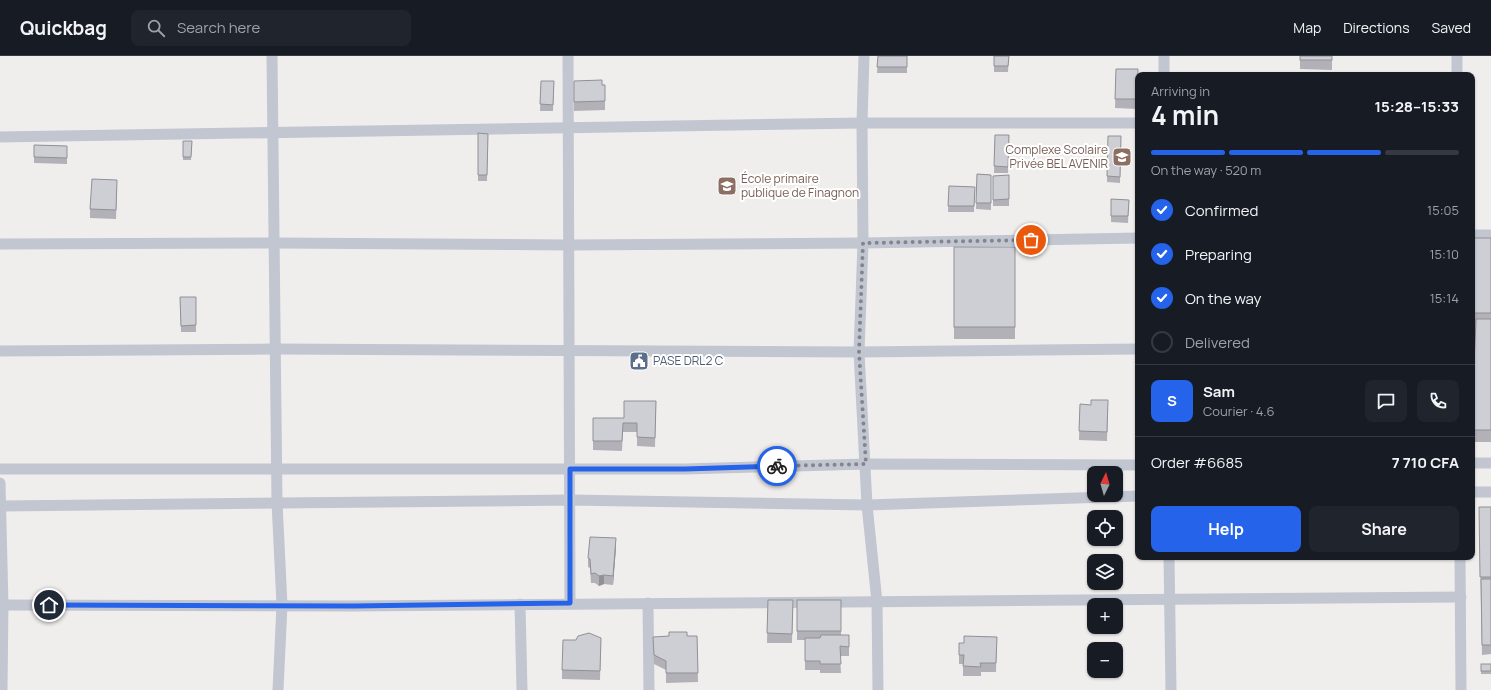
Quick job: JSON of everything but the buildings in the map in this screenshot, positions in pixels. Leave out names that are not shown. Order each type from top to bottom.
[{"type":"street","points":[[272,56],[277,502],[282,605],[278,690]]},
{"type":"street","points":[[568,56],[570,603]]},
{"type":"street","points":[[864,56],[862,123],[863,243],[859,352],[867,505],[877,602],[878,690]]},
{"type":"street","points":[[1164,56],[1164,72]]},
{"type":"street","points":[[1457,56],[1457,72]]},
{"type":"street","points":[[0,137],[862,123],[1135,124]]},
{"type":"street","points":[[1475,235],[1491,235]]},
{"type":"street","points":[[0,244],[275,242],[569,245],[863,243],[1135,238]]},
{"type":"street","points":[[0,351],[275,349],[859,352],[1135,349]]},
{"type":"street","points":[[1475,463],[1491,463]]},
{"type":"street","points":[[0,469],[685,469],[866,464],[1135,465]]},
{"type":"street","points":[[0,483],[2,690]]},
{"type":"street","points":[[1475,492],[1491,492]]},
{"type":"street","points":[[1,506],[570,500],[867,505],[1135,496]]},
{"type":"street","points":[[1169,560],[1171,690]]},
{"type":"street","points":[[1460,560],[1461,690]]},
{"type":"street","points":[[1,605],[520,604],[1461,597]]},
{"type":"street","points":[[648,603],[649,690]]},
{"type":"street","points":[[520,604],[522,690]]},
{"type":"way so far","points":[[777,466],[866,464],[859,352],[863,243],[1031,240]]},
{"type":"place","name":"Complexe Scolaire Privée BEL AVENIR","points":[[1122,157]]},
{"type":"place","name":"École primaire publique de Finagnon","points":[[727,186]]},
{"type":"place","name":"PASE DRL2 C","points":[[639,361]]},
{"type":"route","points":[[49,605],[354,606],[570,603],[570,469],[685,469],[777,466]]}]
